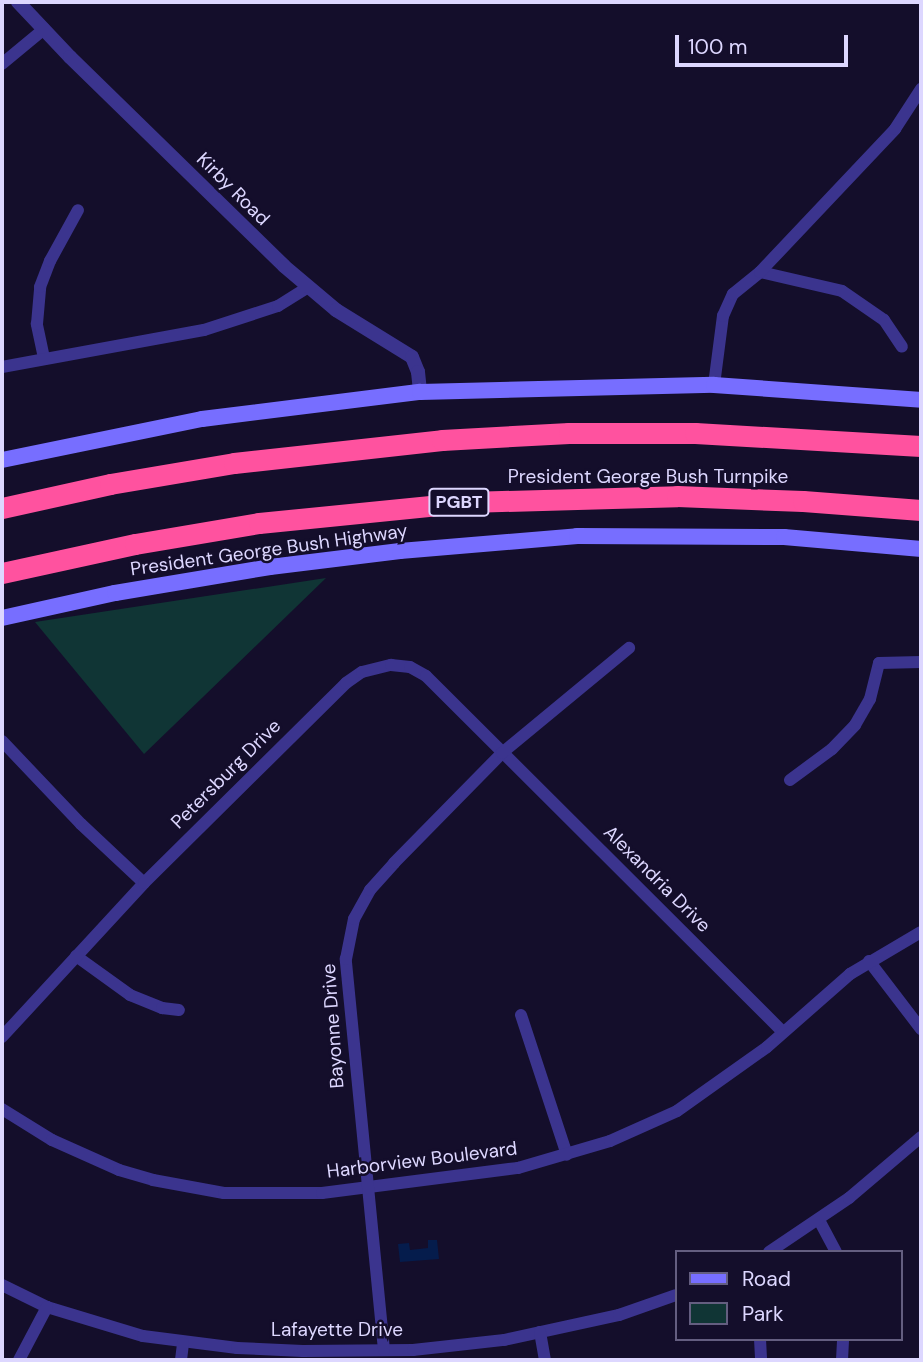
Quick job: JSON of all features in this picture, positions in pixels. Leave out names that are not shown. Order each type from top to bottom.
[{"type":"highway","points":[[2,508],[206,467],[442,440],[569,433],[684,433],[921,446]]},
{"type":"highway","name":"President George Bush Turnpike","points":[[2,573],[122,547],[259,523],[468,502],[688,496],[921,510]]},
{"type":"main road","points":[[2,460],[202,419],[420,392],[714,385],[921,400]]},
{"type":"main road","name":"President George Bush Highway","points":[[2,618],[115,593],[270,567],[400,551],[578,536],[784,537],[921,549]]},
{"type":"street","name":"Kirby Road","points":[[18,2],[308,287],[336,310],[412,357],[418,372],[420,392]]},
{"type":"street","points":[[2,64],[44,29]]},
{"type":"street","points":[[714,385],[723,316],[733,294],[760,272],[895,128],[921,89]]},
{"type":"street","points":[[44,358],[37,324],[40,287],[50,261],[78,210]]},
{"type":"street","points":[[760,272],[842,291],[884,320],[902,348]]},
{"type":"street","points":[[2,367],[204,330],[251,318],[278,306],[308,287]]},
{"type":"street","name":"Bayonne Drive","points":[[384,1350],[351,1021],[346,959],[348,938],[370,891],[502,753],[629,648]]},
{"type":"street","points":[[790,780],[832,748],[855,725],[867,706],[879,663],[921,662]]},
{"type":"street","name":"Petersburg Drive","points":[[2,1037],[144,883],[346,683],[362,672],[391,665],[410,667],[426,676],[502,753]]},
{"type":"street","points":[[2,741],[81,824],[144,883]]},
{"type":"street","name":"Alexandria Drive","points":[[502,753],[783,1032]]},
{"type":"street","name":"Harborview Boulevard","points":[[2,1110],[88,1158],[153,1180],[223,1193],[322,1193],[518,1168],[567,1155],[637,1131],[677,1111],[706,1093],[869,961],[921,932]]},
{"type":"street","points":[[76,956],[130,995],[162,1008],[179,1010]]},
{"type":"street","points":[[869,961],[921,1028]]},
{"type":"street","points":[[521,1015],[567,1155]]},
{"type":"street","points":[[772,1250],[819,1220],[921,1137]]},
{"type":"street","points":[[819,1220],[835,1250]]},
{"type":"street","name":"Lafayette Drive","points":[[2,1285],[47,1307],[143,1336],[303,1356],[448,1347],[540,1332],[619,1315],[674,1296]]},
{"type":"street","points":[[19,1360],[47,1307]]},
{"type":"street","points":[[540,1332],[545,1360]]},
{"type":"street","points":[[760,1341],[761,1360]]},
{"type":"street","points":[[842,1360],[843,1341]]},
{"type":"street","points":[[181,1360],[183,1343]]},
{"type":"green space","points":[[326,578],[144,754],[35,622]]},
{"type":"water","points":[[428,1240],[437,1240],[439,1259],[400,1262],[398,1244],[409,1243],[410,1250],[428,1248]]}]
